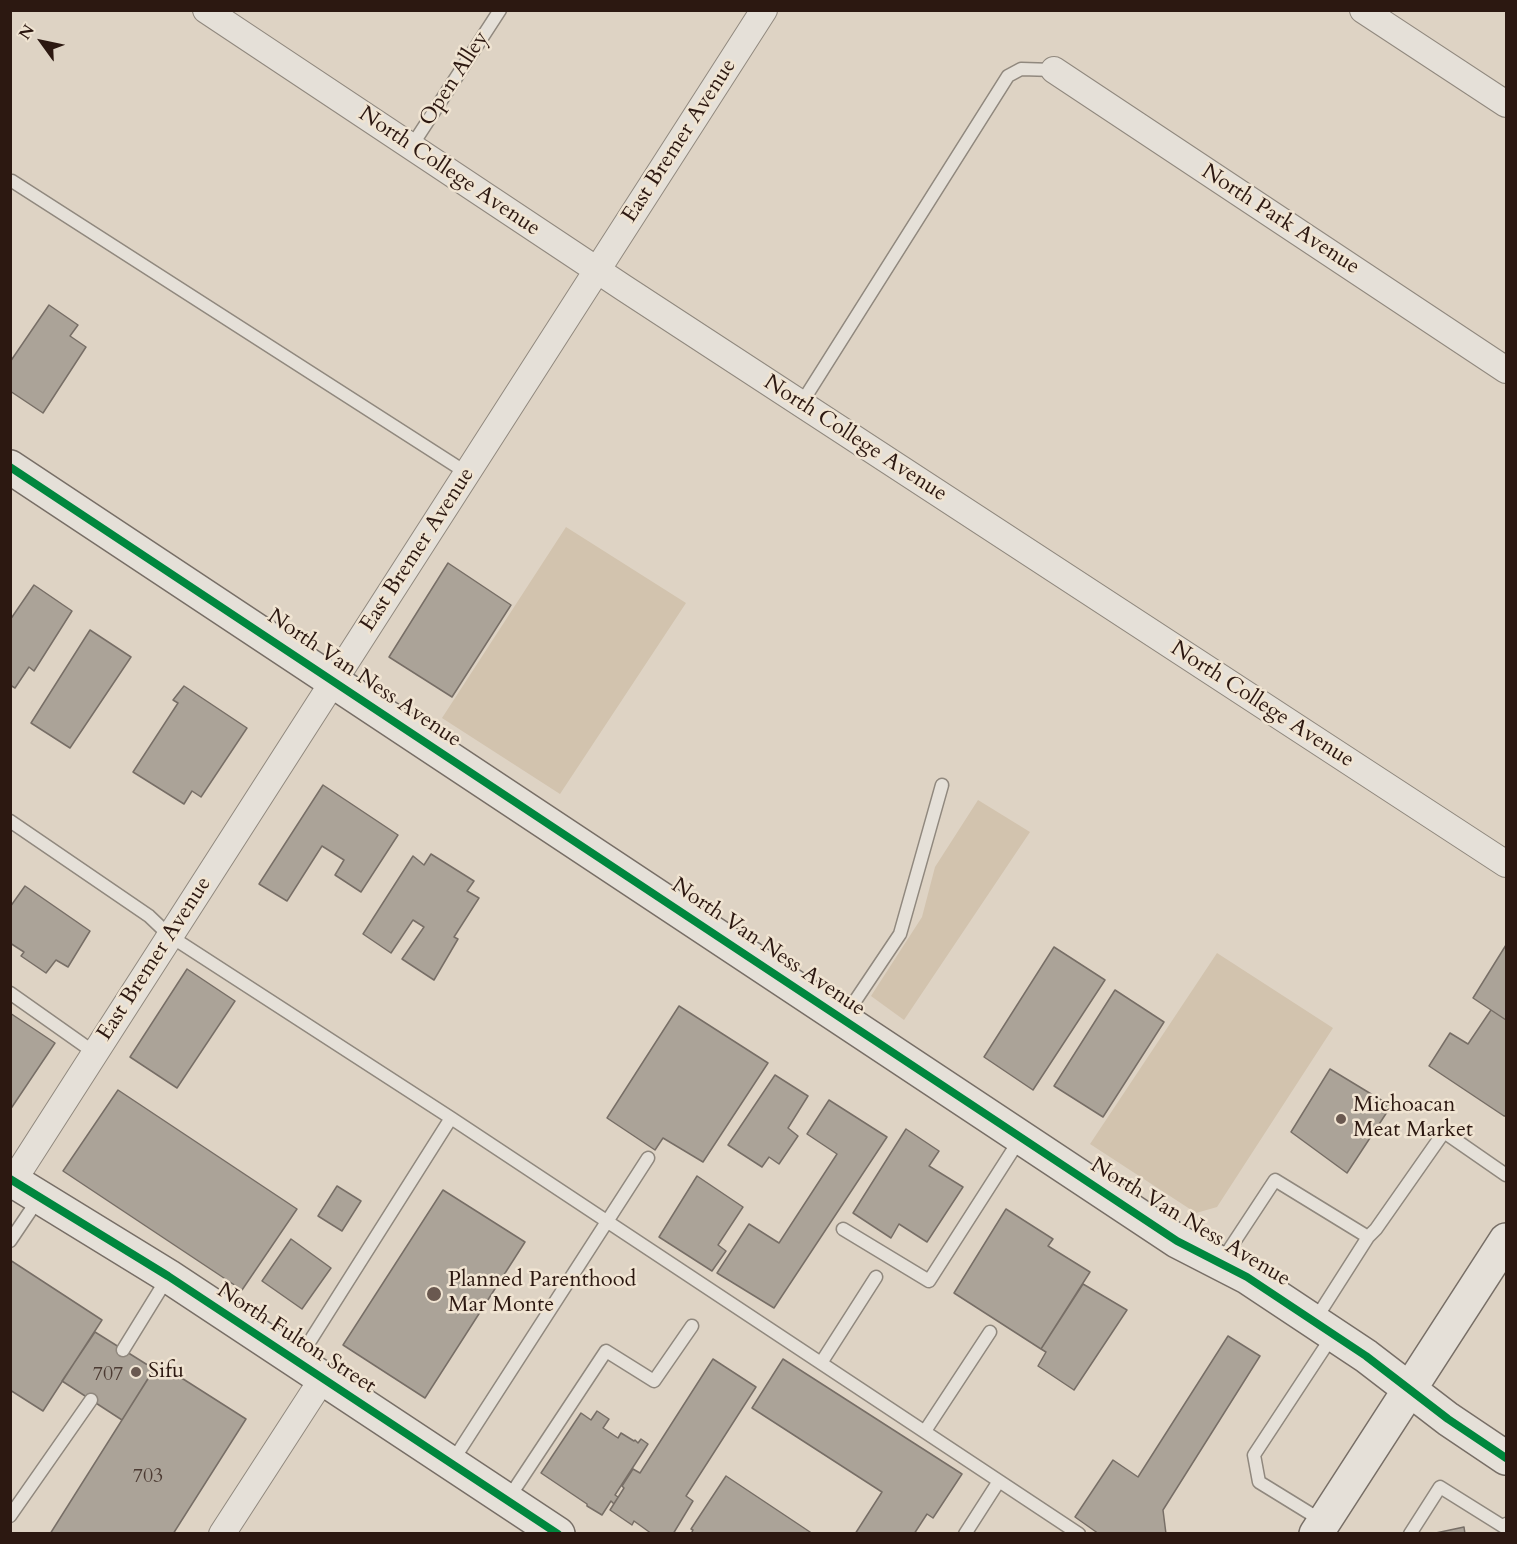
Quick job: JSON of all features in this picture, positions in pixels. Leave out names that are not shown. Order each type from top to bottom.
[{"type":"main road","name":"North Van Ness Avenue","points":[[10,467],[1177,1241],[1247,1277],[1324,1328],[1366,1356],[1448,1419],[1506,1458]]},
{"type":"main road","name":"North Fulton Street","points":[[21,1185],[168,1276],[558,1533]]},
{"type":"main road","points":[[1320,1528],[1506,1240]]},
{"type":"street","name":"North College Avenue","points":[[206,10],[232,18],[411,147],[1506,864]]},
{"type":"street","name":"East Bremer Avenue","points":[[21,1185],[95,1053],[764,10]]},
{"type":"street","points":[[1363,10],[1506,104]]},
{"type":"street","name":"North Park Avenue","points":[[1054,70],[1506,370]]},
{"type":"street","points":[[222,1533],[310,1370]]},
{"type":"lane","name":"Open Alley","points":[[411,147],[500,10]]},
{"type":"lane","points":[[801,404],[1008,76],[1021,69],[1054,70]]},
{"type":"lane","points":[[12,181],[467,473]]},
{"type":"lane","points":[[843,1020],[900,934],[942,785]]},
{"type":"lane","points":[[10,821],[149,916],[171,936],[925,1431],[1073,1532]]},
{"type":"lane","points":[[10,993],[95,1053]]},
{"type":"lane","points":[[310,1370],[451,1118]]},
{"type":"lane","points":[[1320,1528],[1259,1482],[1254,1455],[1324,1328],[1368,1237],[1444,1132],[1506,1175]]},
{"type":"lane","points":[[843,1228],[929,1281],[1020,1138]]},
{"type":"lane","points":[[452,1463],[648,1158]]},
{"type":"lane","points":[[1220,1263],[1275,1180],[1368,1237]]},
{"type":"lane","points":[[10,1241],[21,1185]]},
{"type":"lane","points":[[123,1350],[168,1276]]},
{"type":"lane","points":[[821,1363],[876,1277]]},
{"type":"lane","points":[[507,1500],[606,1351],[654,1381],[692,1326]]},
{"type":"lane","points":[[925,1431],[990,1332]]},
{"type":"lane","points":[[10,1516],[91,1400]]},
{"type":"lane","points":[[965,1533],[999,1481]]},
{"type":"lane","points":[[1410,1533],[1440,1487],[1505,1528]]},
{"type":"shaded area","points":[[566,527],[686,603],[560,794],[442,718]]},
{"type":"shaded area","points":[[978,800],[1030,832],[904,1020],[871,996],[922,917],[935,867]]},
{"type":"shaded area","points":[[1217,953],[1333,1028],[1217,1207],[1196,1213],[1090,1144]]},
{"type":"building","points":[[49,305],[78,325],[70,336],[86,347],[43,413],[10,391],[10,362]]},
{"type":"building","points":[[448,563],[511,605],[452,697],[389,657]]},
{"type":"building","points":[[34,585],[72,611],[34,671],[29,667],[15,688],[10,685],[10,620]]},
{"type":"building","points":[[90,630],[131,657],[70,748],[31,723]]},
{"type":"building","points":[[184,686],[247,728],[201,797],[192,791],[184,804],[133,772],[178,703],[173,700]]},
{"type":"building","points":[[323,785],[398,835],[361,892],[335,875],[344,860],[322,846],[287,901],[259,884]]},
{"type":"building","points":[[431,854],[474,881],[467,891],[479,898],[454,937],[458,939],[434,980],[402,959],[424,927],[413,920],[391,953],[363,934],[413,856],[424,865]]},
{"type":"building","points":[[25,886],[90,931],[68,967],[56,960],[46,973],[21,956],[24,952],[10,943],[10,907]]},
{"type":"building","points":[[1506,945],[1506,1020],[1473,998]]},
{"type":"building","points":[[1054,947],[1105,980],[1033,1090],[984,1057]]},
{"type":"building","points":[[187,969],[235,1001],[177,1088],[130,1057]]},
{"type":"building","points":[[1115,990],[1164,1022],[1103,1117],[1054,1086]]},
{"type":"building","points":[[679,1006],[768,1063],[703,1162],[663,1138],[655,1150],[607,1118]]},
{"type":"building","points":[[1491,1010],[1506,1020],[1506,1116],[1429,1066],[1450,1033],[1468,1044]]},
{"type":"building","points":[[10,1013],[55,1043],[10,1110]]},
{"type":"building","name":"Michoacan Meat Market","points":[[1330,1069],[1391,1106],[1347,1173],[1291,1132]]},
{"type":"building","points":[[775,1075],[808,1096],[788,1128],[798,1136],[779,1164],[769,1157],[762,1167],[728,1145]]},
{"type":"building","points":[[118,1090],[297,1209],[242,1290],[63,1171]]},
{"type":"building","points":[[829,1100],[887,1137],[774,1308],[717,1273],[749,1224],[779,1243],[837,1154],[807,1134]]},
{"type":"building","points":[[906,1129],[939,1151],[929,1166],[963,1187],[927,1242],[899,1224],[891,1238],[853,1213]]},
{"type":"building","points":[[697,1176],[743,1207],[718,1245],[726,1251],[712,1271],[659,1237]]},
{"type":"building","points":[[337,1186],[361,1201],[342,1231],[318,1216]]},
{"type":"building","name":"Planned Parenthood Mar Monte","points":[[443,1190],[525,1242],[425,1398],[343,1345]]},
{"type":"building","points":[[1006,1209],[1053,1239],[1048,1246],[1090,1272],[1041,1349],[954,1293]]},
{"type":"building","points":[[291,1239],[331,1268],[302,1309],[262,1281]]},
{"type":"building","points":[[10,1260],[102,1320],[43,1411],[10,1390]]},
{"type":"building","points":[[1083,1284],[1127,1310],[1074,1390],[1038,1366],[1046,1352],[1041,1349]]},
{"type":"building","points":[[95,1332],[154,1369],[122,1420],[62,1381]]},
{"type":"building","points":[[1228,1336],[1260,1356],[1163,1510],[1166,1534],[1099,1534],[1075,1517],[1113,1460],[1138,1477]]},
{"type":"building","points":[[713,1359],[756,1387],[686,1496],[693,1501],[673,1534],[652,1534],[634,1521],[632,1525],[610,1510],[633,1469],[640,1473]]},
{"type":"building","points":[[783,1359],[962,1474],[933,1518],[927,1514],[914,1534],[855,1534],[882,1492],[752,1408]]},
{"type":"building","points":[[158,1363],[246,1419],[173,1534],[50,1534]]},
{"type":"building","points":[[597,1411],[609,1419],[603,1428],[618,1438],[621,1433],[638,1443],[641,1439],[648,1444],[615,1495],[618,1497],[614,1504],[611,1501],[602,1515],[541,1473],[581,1413],[591,1420]]},
{"type":"building","points":[[726,1476],[813,1534],[691,1534],[693,1530],[691,1529]]},
{"type":"building","points":[[1464,1527],[1465,1534],[1431,1534]]},
{"type":"cycle path","points":[[10,467],[1177,1241],[1247,1277],[1366,1356],[1448,1419],[1506,1458]]},
{"type":"cycle path","points":[[10,1179],[168,1276],[558,1534]]},
{"type":"place","name":"Michoacan Meat Market","points":[[1341,1119]]},
{"type":"place","name":"Planned Parenthood Mar Monte","points":[[434,1294]]},
{"type":"place","name":"Sifu","points":[[136,1372]]}]
